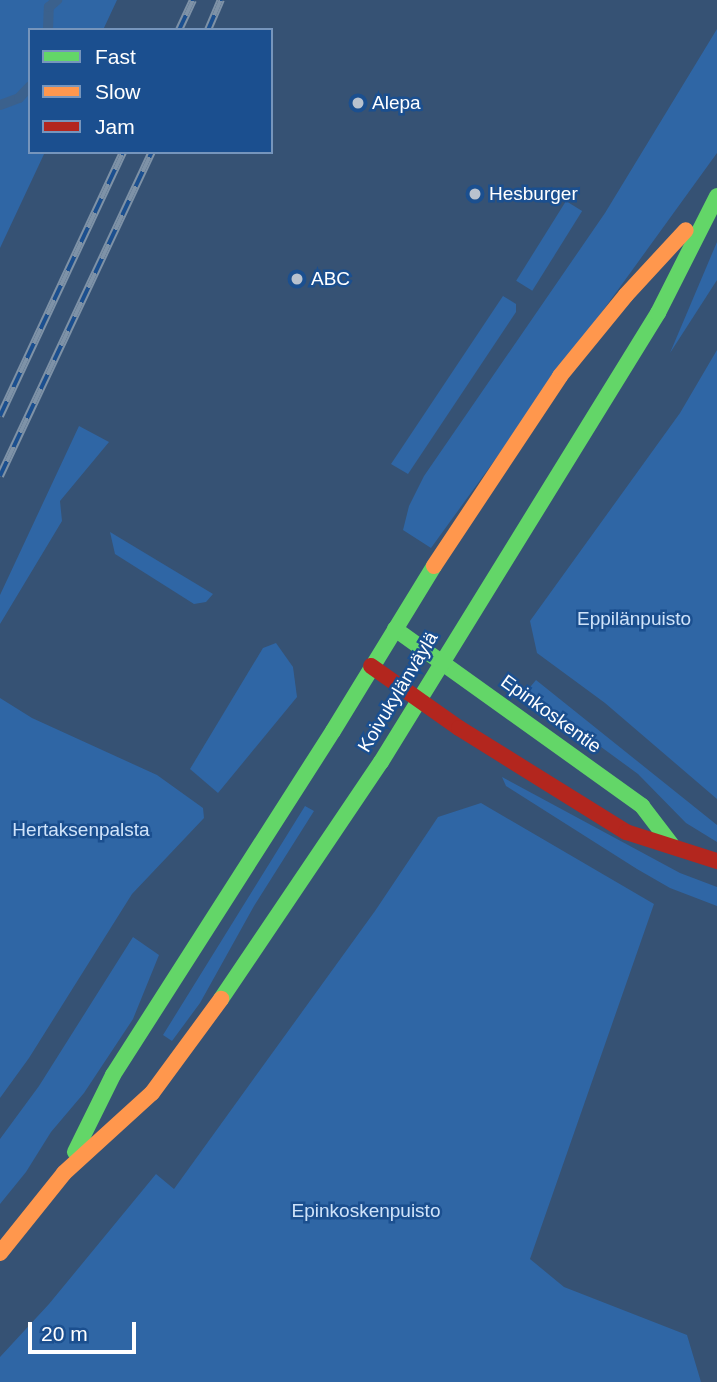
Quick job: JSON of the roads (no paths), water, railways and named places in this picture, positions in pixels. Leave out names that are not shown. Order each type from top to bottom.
[{"type":"main road","name":"Koivukylänväylä","points":[[64,1173],[113,1075],[395,629],[560,376],[626,295],[717,196]]},
{"type":"main road","name":"Koivukylänväylä","points":[[0,1253],[64,1173],[152,1093],[234,982],[381,762],[658,313],[717,196]]},
{"type":"main road","name":"Epinkoskentie","points":[[395,629],[642,806],[671,844]]},
{"type":"main road","points":[[372,666],[418,700],[626,832],[717,860]]},
{"type":"waterway","points":[[48,28],[49,7],[57,0]]},
{"type":"waterway","points":[[0,105],[19,98],[28,88]]},
{"type":"railway","points":[[180,28],[193,0]]},
{"type":"railway","points":[[209,28],[221,0]]},
{"type":"railway","points":[[0,416],[122,154]]},
{"type":"railway","points":[[0,476],[151,154]]},
{"type":"place","name":"Alepa","points":[[358,103]]},
{"type":"place","name":"Hesburger","points":[[475,194]]},
{"type":"place","name":"ABC","points":[[297,279]]},
{"type":"park label","name":"Eppilänpuisto","points":[[634,619]]},
{"type":"park label","name":"Hertaksenpalsta","points":[[81,830]]},
{"type":"park label","name":"Epinkoskenpuisto","points":[[366,1211]]}]
